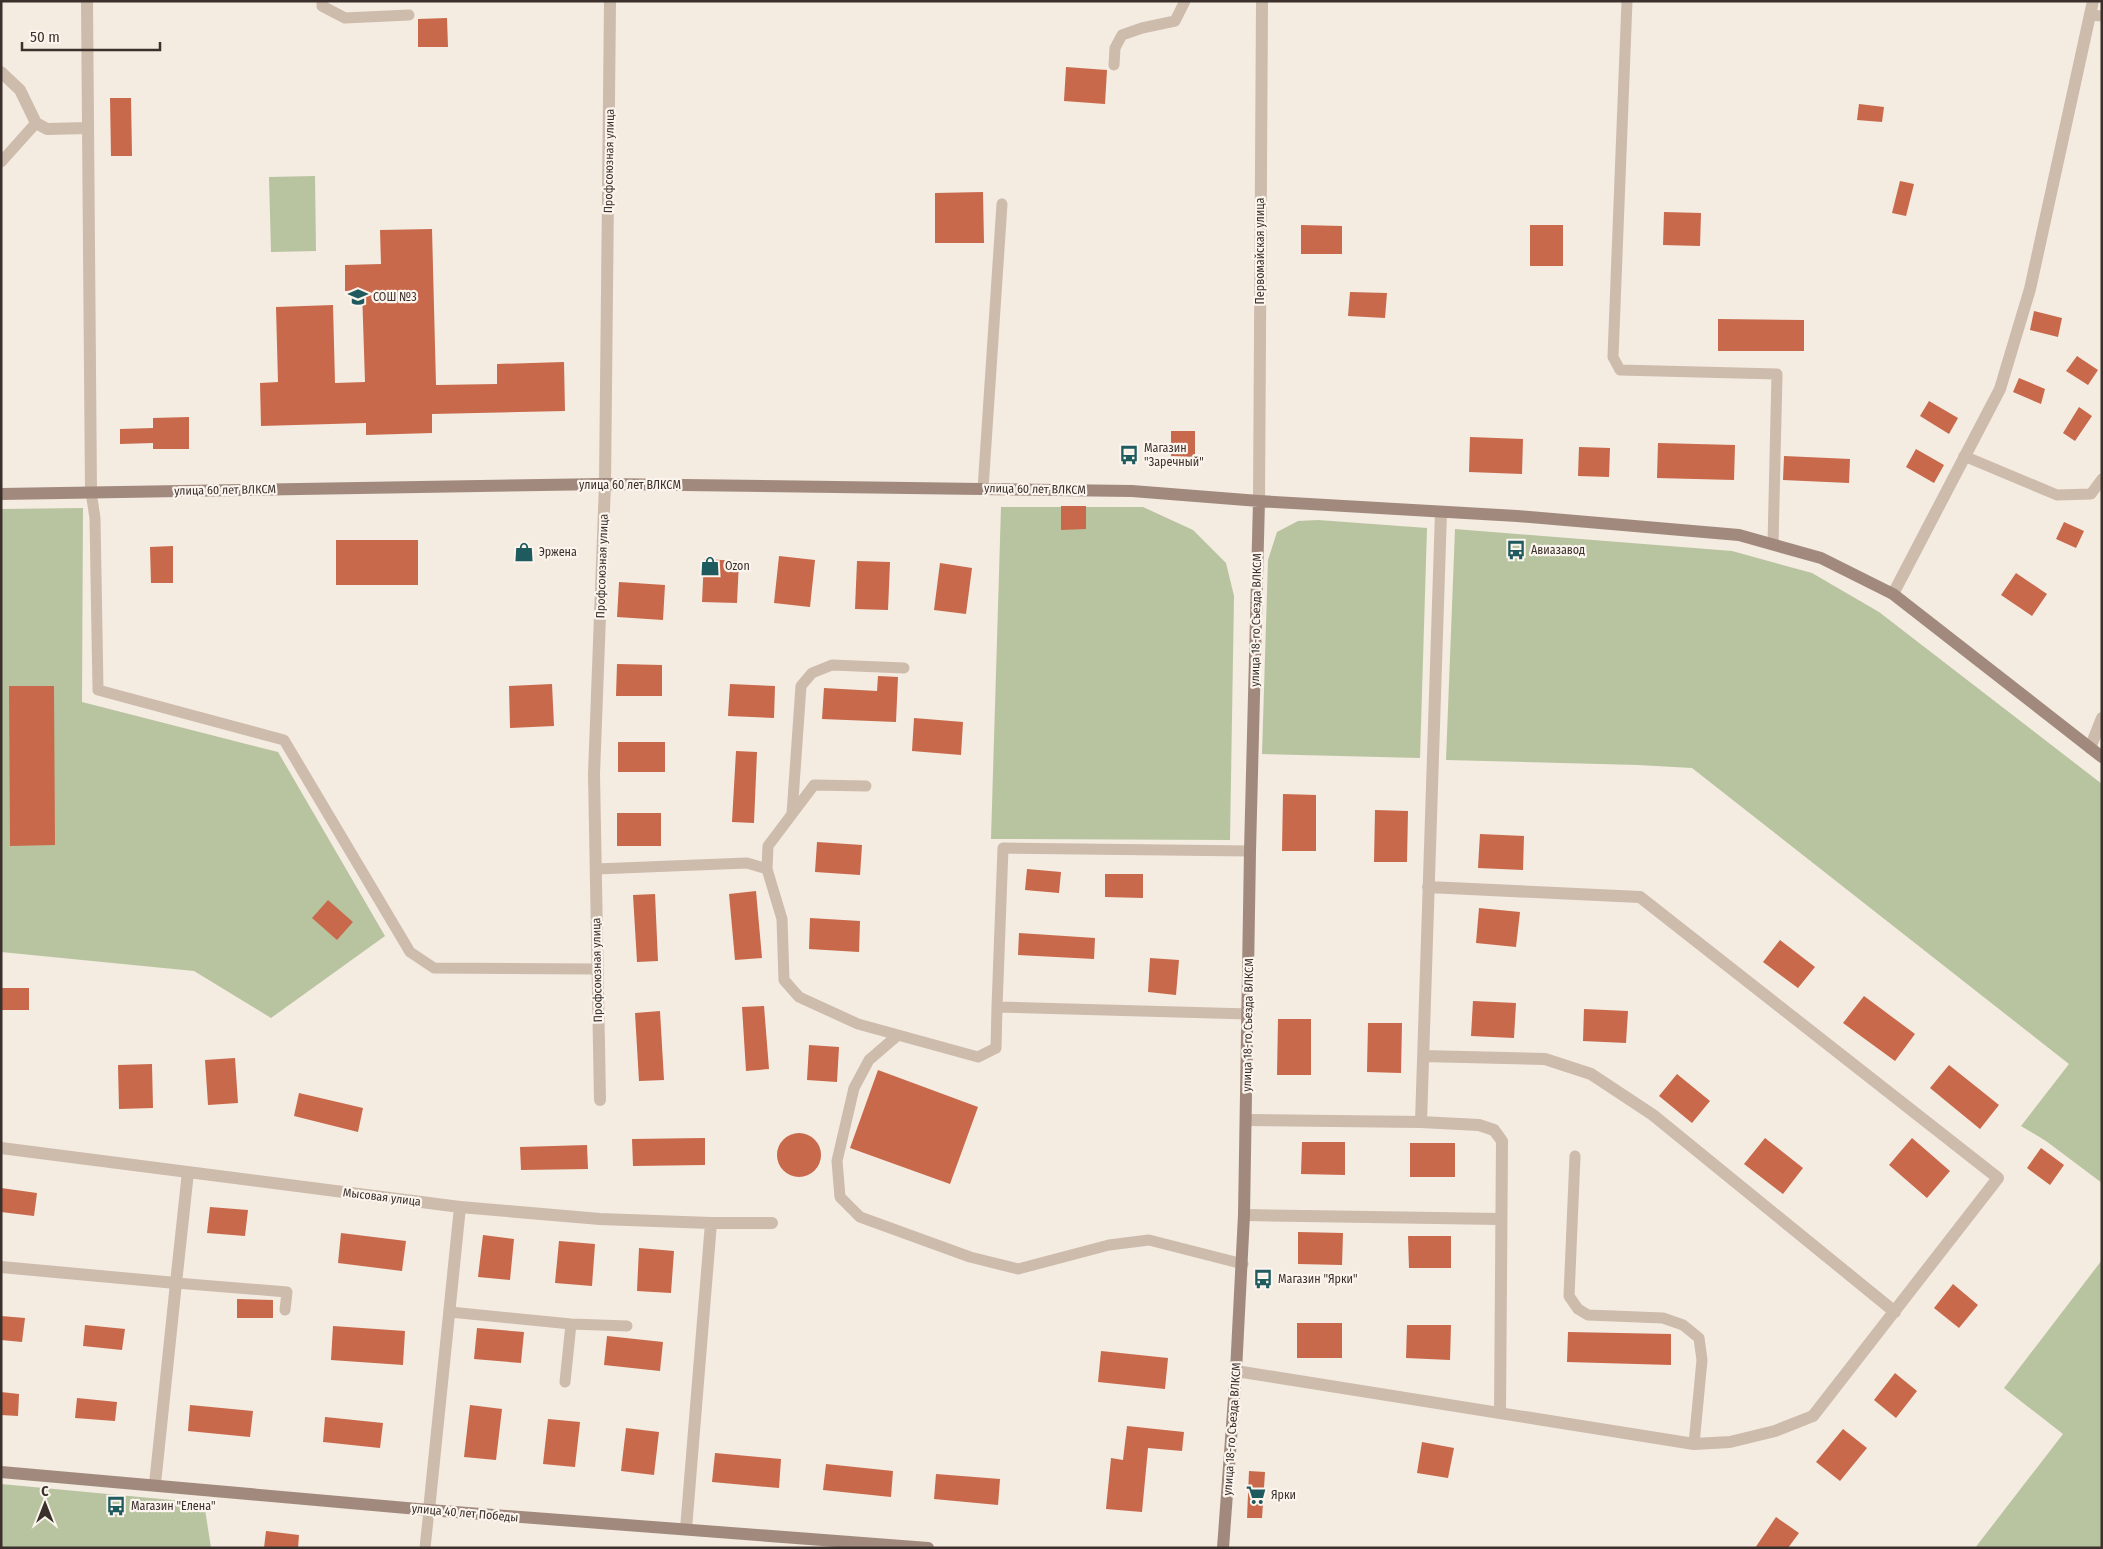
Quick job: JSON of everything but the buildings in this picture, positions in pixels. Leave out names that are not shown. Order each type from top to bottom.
[{"type":"street","points":[[87,1],[91,492]]},
{"type":"street","name":"Профсоюзная улица","points":[[600,1100],[594,774],[605,484],[610,1]]},
{"type":"street","name":"Первомайская улица","points":[[1258,501],[1262,1]]},
{"type":"street","points":[[1893,594],[2000,389],[2030,289],[2096,16],[2093,1]]},
{"type":"street","points":[[1,72],[20,90],[36,123],[47,129],[88,128]]},
{"type":"street","name":"улица 60 лет ВЛКСМ","points":[[1,494],[605,484],[1132,491],[1739,535],[1821,558],[1893,594],[2102,757]]},
{"type":"street","name":"улица 18-го Съезда ВЛКСМ","points":[[1223,1548],[1243,1264],[1258,501]]},
{"type":"street","points":[[1421,1122],[1441,512]]},
{"type":"street","points":[[2090,748],[2102,718]]},
{"type":"street","points":[[1236,1371],[1694,1444],[1730,1442],[1775,1431],[1813,1416],[1998,1178],[1640,897],[1428,887]]},
{"type":"street","points":[[1423,1056],[1544,1058],[1591,1074],[1653,1115],[1895,1312]]},
{"type":"street","points":[[1246,1120],[1479,1124],[1494,1130],[1502,1141],[1500,1413]]},
{"type":"street","name":"Мысовая улица","points":[[1,1148],[460,1207],[600,1219],[772,1223]]},
{"type":"street","points":[[155,1484],[188,1172]]},
{"type":"street","points":[[429,1510],[460,1207]]},
{"type":"street","points":[[1244,1215],[1502,1219]]},
{"type":"street","points":[[686,1530],[711,1223]]},
{"type":"street","points":[[1,1267],[176,1283]]},
{"type":"street","name":"улица 40 лет Победы","points":[[1,1472],[155,1484],[429,1510],[928,1548]]},
{"type":"lane","points":[[322,1],[322,6],[345,18],[409,14]]},
{"type":"lane","points":[[1114,65],[1115,48],[1122,35],[1142,28],[1175,21],[1185,1]]},
{"type":"lane","points":[[1627,1],[1613,357],[1620,370],[1777,374],[1773,544]]},
{"type":"lane","points":[[1,162],[36,123]]},
{"type":"lane","points":[[983,489],[1002,204]]},
{"type":"lane","points":[[1964,456],[2057,495],[2091,494],[2102,480]]},
{"type":"lane","points":[[91,492],[95,518],[98,690],[284,740],[410,952],[434,968],[598,969]]},
{"type":"lane","points":[[792,814],[801,686],[812,673],[832,665],[904,668]]},
{"type":"lane","points":[[866,786],[814,785],[768,846],[767,869],[782,919],[784,980],[799,997],[858,1024],[978,1057],[996,1048],[1003,848],[1250,852]]},
{"type":"lane","points":[[596,869],[747,863],[767,869]]},
{"type":"lane","points":[[997,1008],[1249,1014]]},
{"type":"lane","points":[[898,1035],[869,1060],[854,1088],[837,1161],[840,1197],[860,1217],[970,1257],[1018,1269],[1109,1245],[1149,1240],[1243,1264]]},
{"type":"lane","points":[[1575,1156],[1569,1296],[1578,1309],[1588,1315],[1664,1318],[1683,1324],[1699,1338],[1702,1360],[1694,1444]]},
{"type":"lane","points":[[176,1283],[287,1292],[285,1310]]},
{"type":"lane","points":[[450,1312],[571,1324],[627,1326]]},
{"type":"lane","points":[[565,1382],[571,1324]]},
{"type":"lane","points":[[425,1548],[429,1510]]},
{"type":"green space","points":[[315,176],[316,251],[271,252],[269,177]]},
{"type":"green space","points":[[1001,507],[1143,507],[1193,530],[1226,563],[1234,596],[1230,840],[991,839]]},
{"type":"green space","points":[[83,508],[82,702],[278,752],[385,936],[271,1018],[194,971],[1,952],[1,509]]},
{"type":"green space","points":[[1318,520],[1427,528],[1420,758],[1262,754],[1268,560],[1277,532],[1298,521]]},
{"type":"green space","points":[[1455,529],[1732,551],[1812,573],[1879,612],[2102,784],[2102,1183],[2046,1141],[2021,1126],[2069,1064],[1692,768],[1446,760]]},
{"type":"green space","points":[[2102,1260],[2102,1548],[1975,1548],[2063,1434],[2004,1388]]},
{"type":"green space","points":[[1,1484],[204,1503],[211,1548],[1,1548]]},
{"type":"place","name":"СОШ №3","points":[[358,297]]},
{"type":"place","name":"Магазин \"Заречный\"","points":[[1129,455]]},
{"type":"place","name":"Авиазавод","points":[[1516,550]]},
{"type":"place","name":"Эржена","points":[[524,552]]},
{"type":"place","name":"Ozon","points":[[710,566]]},
{"type":"place","name":"Магазин \"Ярки\"","points":[[1263,1279]]},
{"type":"place","name":"Ярки","points":[[1256,1495]]},
{"type":"place","name":"Магазин \"Елена\"","points":[[116,1506]]}]
